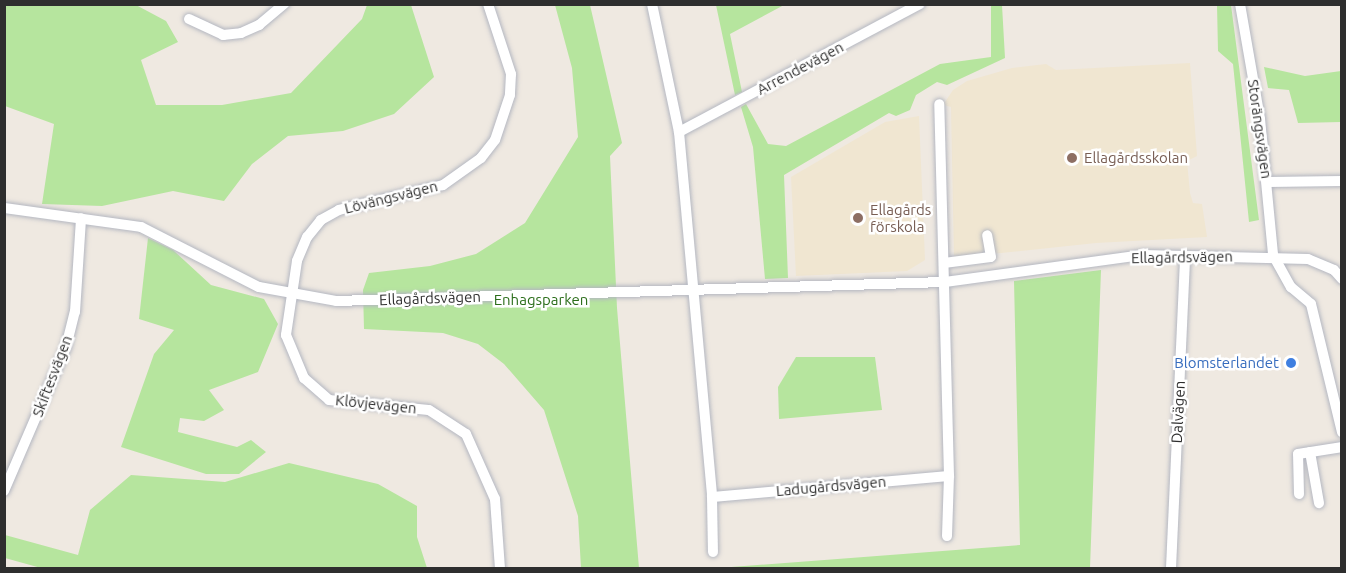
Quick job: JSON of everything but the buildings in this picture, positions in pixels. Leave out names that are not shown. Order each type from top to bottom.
[{"type":"street","points":[[189,19],[223,35],[232,34],[259,25],[284,4]]},
{"type":"street","name":"Lövängsvägen","points":[[292,296],[297,261],[307,237],[321,220],[339,210],[443,185],[482,158],[495,140],[510,95],[511,74],[488,4]]},
{"type":"street","points":[[652,4],[679,132],[712,497],[713,552]]},
{"type":"street","name":"Storängsvägen","points":[[1240,4],[1268,182],[1273,255]]},
{"type":"street","name":"Arrendevägen","points":[[679,132],[921,5]]},
{"type":"street","points":[[939,104],[950,476],[947,536]]},
{"type":"street","points":[[1268,182],[1341,181]]},
{"type":"street","name":"Ellagårdsvägen","points":[[4,208],[154,231],[216,268],[259,287],[292,296],[336,301],[945,282],[1143,255],[1273,255],[1322,262],[1341,279]]},
{"type":"street","name":"Skiftesvägen","points":[[4,491],[66,347],[75,312],[81,219]]},
{"type":"street","points":[[944,263],[991,257],[987,234]]},
{"type":"street","points":[[1273,255],[1291,287],[1311,304],[1341,432]]},
{"type":"street","name":"Dalvägen","points":[[1172,568],[1185,256]]},
{"type":"street","name":"Klövjevägen","points":[[292,296],[286,335],[293,358],[313,389],[329,400],[350,405],[429,410],[466,434],[495,499],[500,568]]},
{"type":"street","points":[[1299,494],[1298,454],[1341,447]]},
{"type":"street","points":[[1310,452],[1319,503]]},
{"type":"street","name":"Ladugårdsvägen","points":[[712,497],[950,476]]},
{"type":"shaded area","name":"Ellagårdsskolan","points":[[1190,63],[1197,156],[1187,161],[1190,193],[1193,203],[1202,204],[1207,237],[1096,243],[954,258],[951,107],[943,105],[953,90],[967,81],[1012,68],[1046,64],[1056,70]]},
{"type":"shaded area","name":"Ellagårds förskola","points":[[919,116],[925,260],[907,271],[796,276],[791,177],[885,122]]},
{"type":"green space","points":[[4,5],[136,5],[166,21],[178,42],[141,60],[156,105],[222,105],[291,93],[362,19],[367,5],[411,5],[434,77],[394,114],[343,131],[288,136],[252,164],[224,201],[173,191],[102,206],[42,204],[54,124],[5,106]]},
{"type":"green space","name":"Enhagsparken","points":[[555,5],[590,5],[622,143],[610,156],[617,308],[639,568],[581,568],[578,516],[544,410],[504,364],[478,344],[443,333],[364,329],[363,290],[369,273],[430,266],[476,254],[525,223],[578,137],[572,68]]},
{"type":"green space","points":[[716,5],[784,5],[730,34],[742,92],[735,95]]},
{"type":"green space","points":[[991,5],[1002,5],[1005,58],[947,85],[937,82],[916,95],[910,110],[896,116],[889,113],[784,175],[788,278],[765,279],[753,147],[741,107],[746,104],[768,144],[786,146],[940,64],[991,57]]},
{"type":"green space","points":[[1217,5],[1231,5],[1259,220],[1249,222],[1233,64],[1218,51]]},
{"type":"green space","points":[[1264,67],[1305,76],[1341,71],[1341,122],[1298,123],[1289,90],[1268,88]]},
{"type":"green space","points":[[148,238],[173,250],[211,285],[264,299],[278,324],[258,372],[209,390],[224,410],[204,421],[180,418],[178,432],[237,447],[251,440],[266,452],[239,474],[206,474],[121,447],[154,354],[174,330],[139,319]]},
{"type":"green space","points":[[1101,270],[1090,568],[718,568],[1020,545],[1014,281]]},
{"type":"green space","points":[[796,357],[875,357],[882,410],[779,419],[778,387]]},
{"type":"green space","points":[[289,463],[378,484],[417,506],[417,537],[427,568],[41,568],[5,558],[5,535],[78,555],[90,510],[131,475],[225,482]]},
{"type":"place","name":"Ellagårdsskolan","points":[[1072,158]]},
{"type":"place","name":"Ellagårds förskola","points":[[858,218]]},
{"type":"place","name":"Blomsterlandet","points":[[1291,363]]}]
